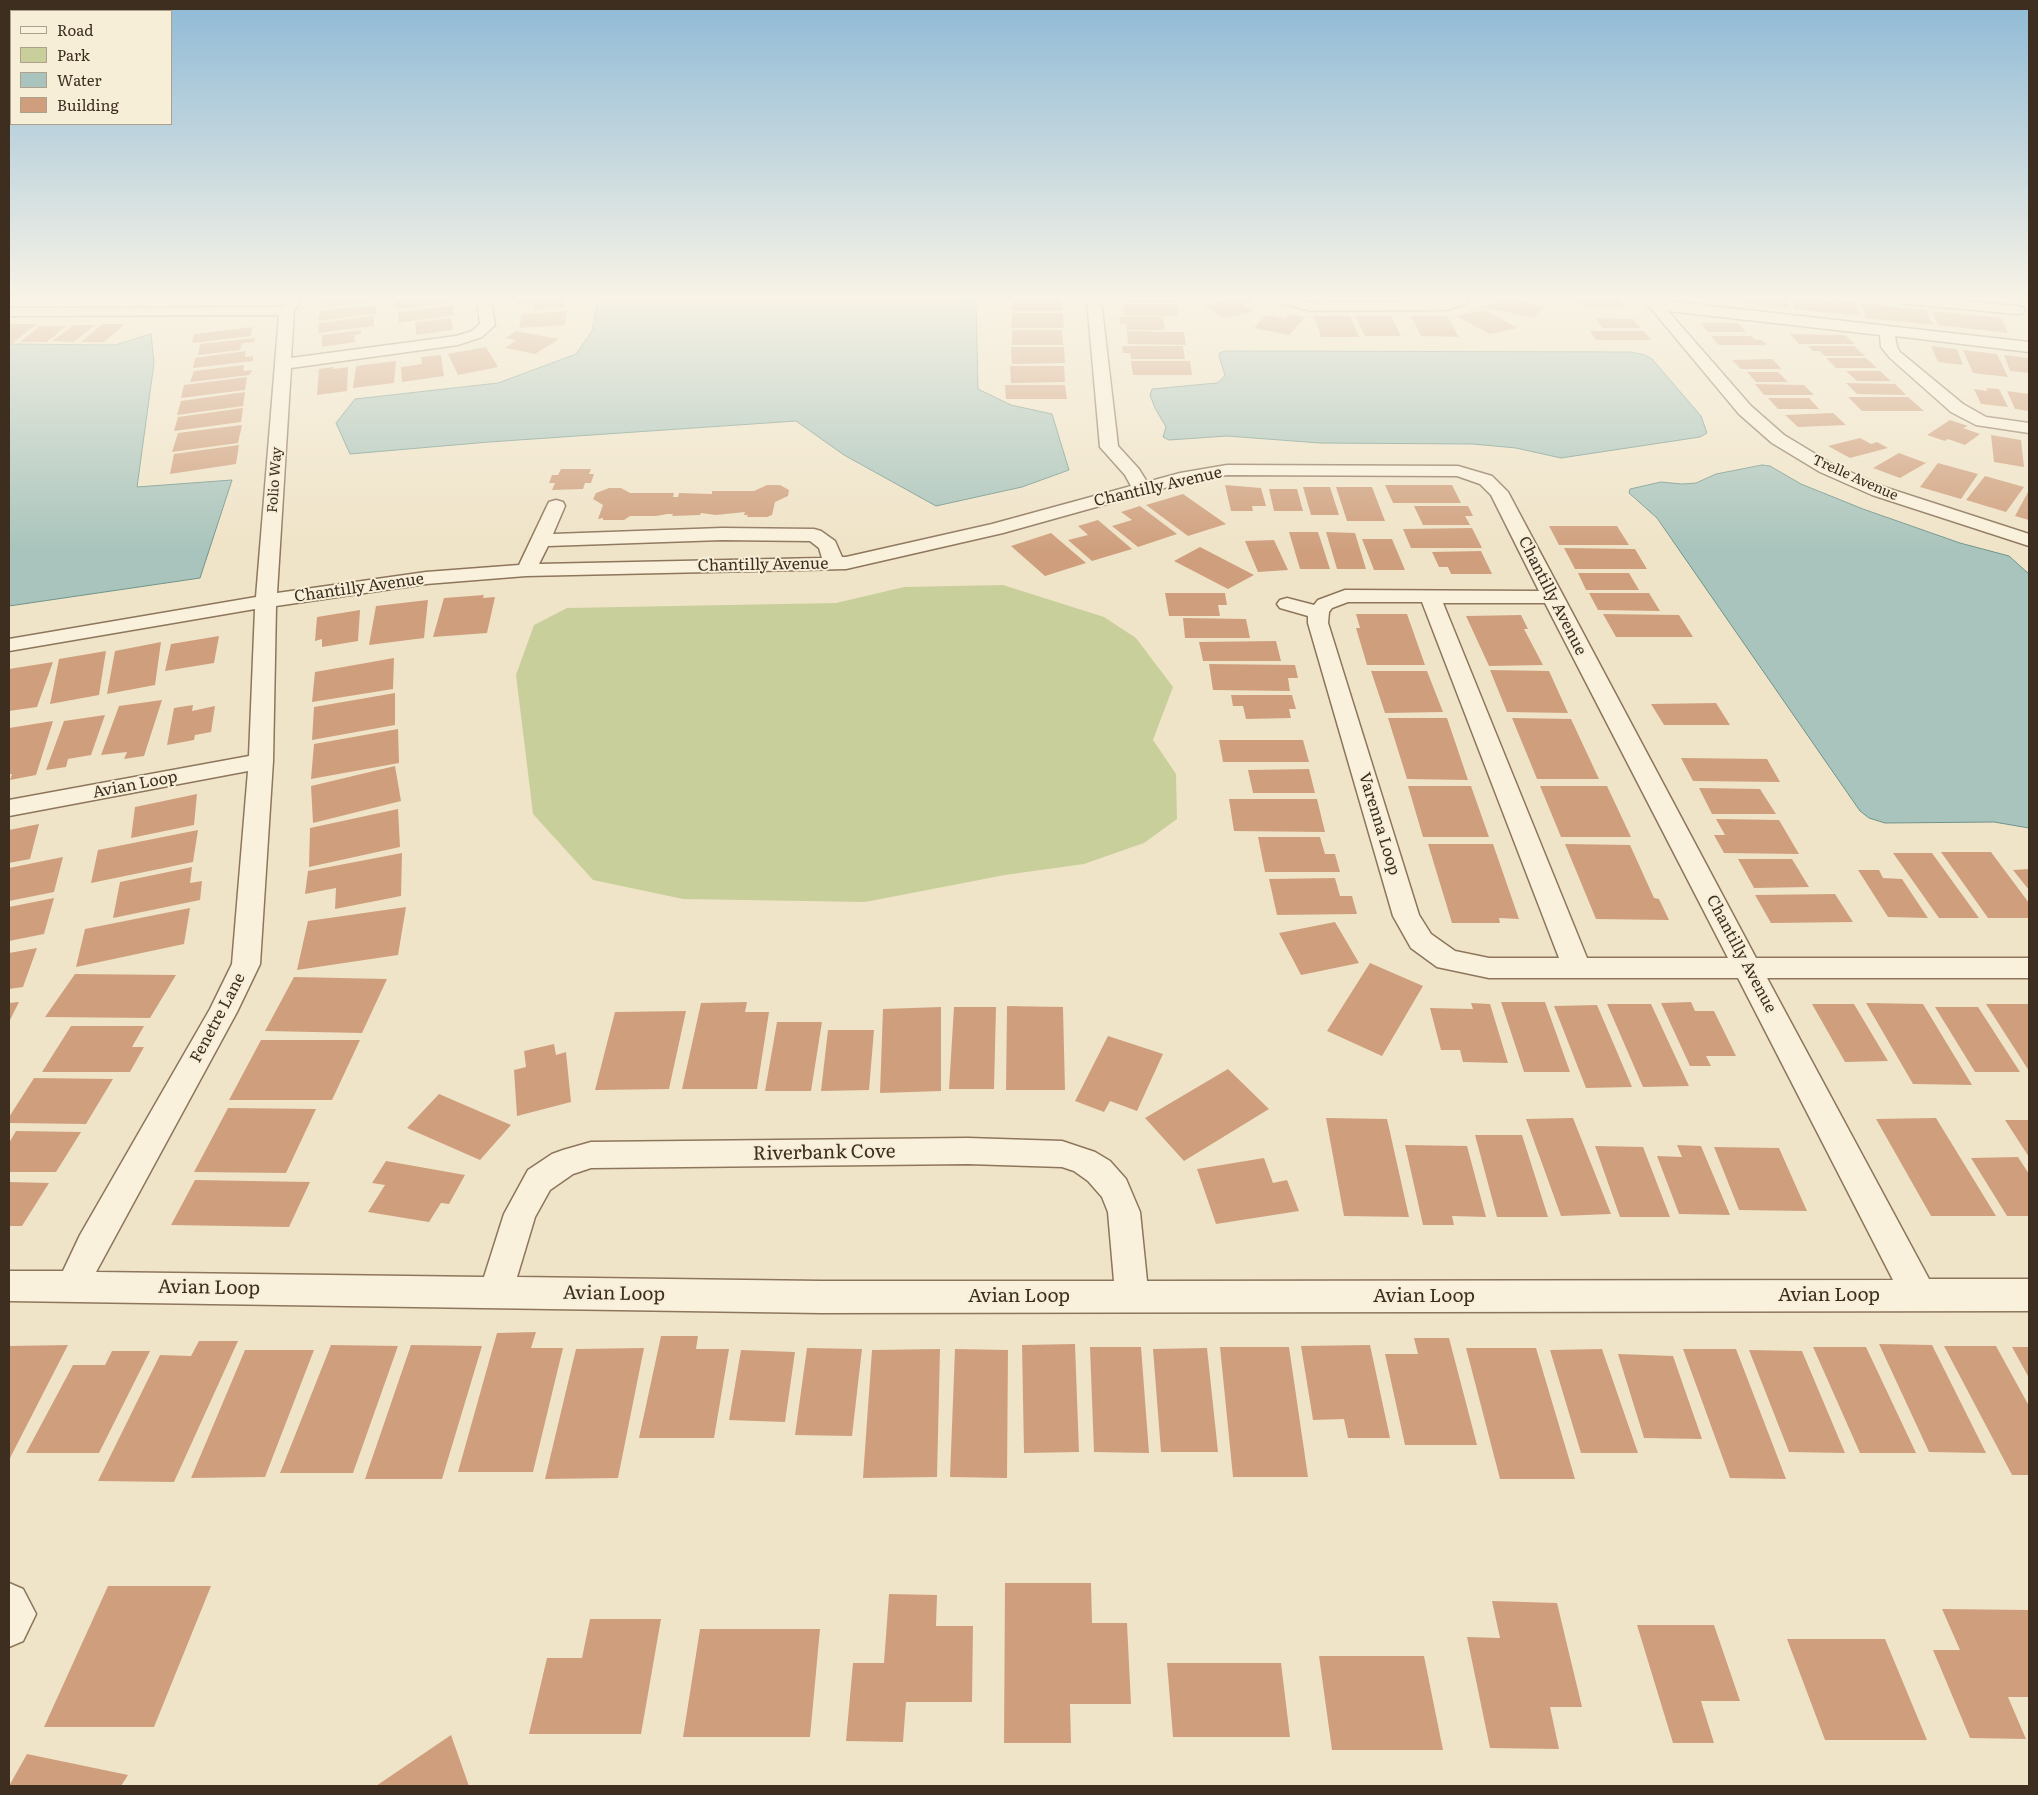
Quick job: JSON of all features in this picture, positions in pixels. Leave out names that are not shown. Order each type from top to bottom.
[{"type":"street","name":"Folio Way","points":[[266,601],[282,384]]},
{"type":"street","points":[[1102,384],[1108,447],[1133,473],[1142,488]]},
{"type":"street","name":"Trelle Avenue","points":[[1723,384],[1745,410],[1778,438],[1826,468],[1878,491],[2029,540]]},
{"type":"street","points":[[1929,384],[1957,408],[1982,421],[2029,428]]},
{"type":"street","name":"Chantilly Avenue","points":[[9,645],[266,601],[426,578],[526,570],[846,563],[996,529],[1180,478],[1227,470],[1458,471],[1486,480],[1499,492],[1552,597],[1919,1295]]},
{"type":"street","points":[[526,570],[556,506]]},
{"type":"street","points":[[541,540],[731,534],[814,535],[828,545],[834,563]]},
{"type":"street","points":[[1288,604],[1319,612],[1325,604],[1345,596],[1552,597]]},
{"type":"street","points":[[1430,596],[1577,968]]},
{"type":"street","name":"Fenetre Lane","points":[[73,1286],[92,1245],[223,1012],[246,964],[261,761],[266,601]]},
{"type":"street","name":"Varenna Loop","points":[[1319,612],[1318,623],[1406,916],[1421,941],[1447,960],[1488,968],[1748,968]]},
{"type":"street","name":"Avian Loop","points":[[9,808],[261,761]]},
{"type":"street","points":[[1748,968],[2029,968]]},
{"type":"street","name":"Riverbank Cove","points":[[496,1292],[520,1214],[540,1180],[563,1163],[590,1155],[968,1151],[1062,1154],[1084,1160],[1098,1172],[1115,1189],[1124,1212],[1132,1296]]},
{"type":"street","name":"Avian Loop","points":[[9,1286],[821,1297],[2029,1295]]},
{"type":"street","points":[[9,1603],[16,1614],[9,1627]]},
{"type":"green space","points":[[1003,585],[1104,617],[1136,638],[1173,687],[1153,740],[1176,774],[1177,819],[1144,843],[1084,864],[1005,875],[865,902],[683,899],[593,880],[533,814],[516,675],[534,625],[567,608],[836,603],[904,587]]},
{"type":"water","points":[[9,384],[151,384],[137,487],[232,480],[200,578],[9,606]]},
{"type":"water","points":[[491,384],[978,384],[978,389],[1011,405],[1052,414],[1069,470],[1022,487],[936,506],[844,455],[796,421],[489,442],[350,454],[336,423],[355,399]]},
{"type":"water","points":[[1209,384],[1673,384],[1701,416],[1707,433],[1700,437],[1561,458],[1516,448],[1473,444],[1320,443],[1227,436],[1169,440],[1163,437],[1166,427],[1150,395],[1152,389]]},
{"type":"water","points":[[1762,465],[1770,466],[1801,484],[1863,509],[1960,543],[2009,556],[2029,574],[2029,828],[1994,822],[1885,823],[1869,818],[1860,811],[1657,518],[1629,493],[1630,489],[1661,482],[1696,483],[1716,474]]},
{"type":"building","points":[[246,384],[245,390],[181,398],[184,385]]},
{"type":"building","points":[[318,384],[347,384],[347,391],[317,395]]},
{"type":"building","points":[[354,384],[388,384],[353,388]]},
{"type":"building","points":[[1755,384],[1804,385],[1814,395],[1764,395]]},
{"type":"building","points":[[1847,384],[1895,384],[1906,395],[1857,394]]},
{"type":"building","points":[[1005,385],[1065,385],[1067,399],[1006,399]]},
{"type":"building","points":[[1986,388],[1999,389],[2008,407],[1981,404],[1974,389],[1988,391]]},
{"type":"building","points":[[2007,391],[2029,394],[2029,411],[2015,409]]},
{"type":"building","points":[[245,392],[243,406],[177,415],[181,401]]},
{"type":"building","points":[[1848,397],[1908,397],[1924,411],[1862,411]]},
{"type":"building","points":[[1768,398],[1809,398],[1819,409],[1778,409]]},
{"type":"building","points":[[243,408],[241,422],[174,431],[178,417]]},
{"type":"building","points":[[1833,413],[1846,425],[1798,427],[1785,415]]},
{"type":"building","points":[[1950,420],[1968,426],[1963,428],[1980,434],[1965,445],[1927,435]]},
{"type":"building","points":[[242,425],[238,443],[172,452],[178,433]]},
{"type":"building","points":[[1991,435],[2021,440],[2024,467],[1994,462]]},
{"type":"building","points":[[1860,438],[1871,444],[1877,442],[1888,448],[1850,458],[1828,446]]},
{"type":"building","points":[[239,445],[236,464],[170,474],[174,454]]},
{"type":"building","points":[[1899,453],[1926,463],[1900,478],[1873,468]]},
{"type":"building","points":[[1938,463],[1978,474],[1961,499],[1920,487]]},
{"type":"building","points":[[561,469],[591,469],[589,474],[594,474],[591,483],[585,483],[583,489],[552,490],[555,483],[549,483],[552,475],[558,475]]},
{"type":"building","points":[[1985,476],[2024,487],[2006,512],[1966,500]]},
{"type":"building","points":[[767,485],[780,485],[789,490],[788,496],[775,502],[772,515],[767,517],[747,517],[748,515],[744,515],[745,512],[716,515],[701,513],[700,515],[630,516],[624,520],[603,520],[603,518],[598,519],[603,505],[593,499],[596,493],[609,488],[621,488],[630,493],[674,493],[673,497],[678,497],[679,493],[712,494],[712,491],[754,491]]},
{"type":"building","points":[[1225,485],[1261,488],[1266,506],[1252,506],[1253,511],[1231,511]]},
{"type":"building","points":[[1385,485],[1452,485],[1461,503],[1393,503]]},
{"type":"building","points":[[1303,487],[1330,487],[1339,515],[1311,515]]},
{"type":"building","points":[[1336,487],[1372,487],[1385,521],[1347,521]]},
{"type":"building","points":[[1269,489],[1297,489],[1303,511],[1274,511]]},
{"type":"building","points":[[2029,490],[2029,520],[2015,516]]},
{"type":"building","points":[[1183,494],[1226,524],[1188,536],[1146,505]]},
{"type":"building","points":[[1140,506],[1177,534],[1138,547],[1112,526],[1132,520],[1121,512]]},
{"type":"building","points":[[1414,506],[1468,506],[1473,516],[1465,516],[1470,525],[1423,525]]},
{"type":"building","points":[[1098,520],[1132,549],[1092,561],[1068,540],[1088,535],[1078,526]]},
{"type":"building","points":[[1549,526],[1617,526],[1629,545],[1559,545]]},
{"type":"building","points":[[1472,528],[1482,548],[1411,548],[1403,529]]},
{"type":"building","points":[[1289,532],[1318,532],[1330,569],[1300,569]]},
{"type":"building","points":[[1326,532],[1355,533],[1366,569],[1337,569]]},
{"type":"building","points":[[1051,533],[1086,563],[1045,576],[1011,546]]},
{"type":"building","points":[[1362,539],[1392,539],[1405,570],[1374,570]]},
{"type":"building","points":[[1274,540],[1288,570],[1258,572],[1245,541]]},
{"type":"building","points":[[1200,547],[1254,575],[1228,589],[1174,561]]},
{"type":"building","points":[[1564,548],[1635,549],[1647,569],[1575,569]]},
{"type":"building","points":[[1481,551],[1492,574],[1451,574],[1448,567],[1439,567],[1432,552]]},
{"type":"building","points":[[1578,573],[1629,573],[1639,590],[1586,590]]},
{"type":"building","points":[[1165,593],[1225,593],[1227,605],[1218,605],[1220,616],[1169,616]]},
{"type":"building","points":[[1589,593],[1649,593],[1660,611],[1598,610]]},
{"type":"building","points":[[484,595],[483,598],[495,597],[487,633],[433,637],[444,598]]},
{"type":"building","points":[[428,600],[424,638],[369,645],[376,606]]},
{"type":"building","points":[[360,610],[358,641],[322,647],[322,639],[315,641],[317,617]]},
{"type":"building","points":[[1356,614],[1407,614],[1425,665],[1367,665],[1356,628],[1360,628]]},
{"type":"building","points":[[1603,614],[1679,615],[1693,637],[1616,637]]},
{"type":"building","points":[[1521,615],[1528,629],[1524,629],[1543,665],[1489,666],[1466,616]]},
{"type":"building","points":[[1183,618],[1246,619],[1250,638],[1185,638]]},
{"type":"building","points":[[219,636],[214,663],[165,671],[171,644]]},
{"type":"building","points":[[1276,641],[1281,661],[1203,661],[1199,642]]},
{"type":"building","points":[[161,642],[155,685],[107,694],[115,651]]},
{"type":"building","points":[[106,651],[99,695],[50,704],[59,659]]},
{"type":"building","points":[[394,658],[393,689],[312,702],[315,672]]},
{"type":"building","points":[[53,662],[37,707],[9,711],[9,669]]},
{"type":"building","points":[[1209,664],[1295,665],[1298,678],[1288,678],[1290,691],[1213,690]]},
{"type":"building","points":[[1490,670],[1549,671],[1568,713],[1507,712]]},
{"type":"building","points":[[1371,671],[1427,671],[1443,712],[1385,713]]},
{"type":"building","points":[[395,693],[395,725],[312,740],[314,707]]},
{"type":"building","points":[[1231,695],[1292,695],[1296,709],[1289,709],[1291,718],[1246,719],[1243,706],[1233,706]]},
{"type":"building","points":[[162,700],[144,756],[124,759],[127,752],[101,755],[119,706]]},
{"type":"building","points":[[1716,703],[1730,725],[1664,725],[1651,704]]},
{"type":"building","points":[[193,705],[192,711],[215,706],[211,732],[195,735],[194,740],[167,745],[174,708]]},
{"type":"building","points":[[105,715],[91,755],[68,759],[66,767],[46,770],[64,721]]},
{"type":"building","points":[[1388,718],[1447,718],[1468,780],[1407,779]]},
{"type":"building","points":[[1512,718],[1571,719],[1599,779],[1537,779]]},
{"type":"building","points":[[53,721],[36,775],[10,780],[12,774],[9,774],[9,728]]},
{"type":"building","points":[[398,729],[399,763],[311,779],[314,744]]},
{"type":"building","points":[[1219,740],[1303,740],[1309,762],[1223,762]]},
{"type":"building","points":[[1681,758],[1767,759],[1780,782],[1693,781]]},
{"type":"building","points":[[395,766],[401,801],[313,823],[311,786]]},
{"type":"building","points":[[1309,769],[1315,793],[1253,793],[1248,770]]},
{"type":"building","points":[[1408,786],[1471,786],[1489,837],[1423,837]]},
{"type":"building","points":[[1540,786],[1607,786],[1631,837],[1561,837]]},
{"type":"building","points":[[1699,788],[1760,789],[1776,814],[1712,814]]},
{"type":"building","points":[[197,794],[194,825],[131,838],[135,807]]},
{"type":"building","points":[[1229,799],[1317,799],[1325,832],[1234,831]]},
{"type":"building","points":[[398,809],[400,847],[309,867],[310,828]]},
{"type":"building","points":[[1716,819],[1779,820],[1799,854],[1724,853],[1714,835],[1725,835]]},
{"type":"building","points":[[39,824],[30,859],[9,863],[9,830]]},
{"type":"building","points":[[198,830],[193,862],[91,883],[98,850]]},
{"type":"building","points":[[1258,837],[1320,837],[1325,854],[1335,854],[1340,872],[1265,872]]},
{"type":"building","points":[[1428,844],[1493,844],[1519,919],[1499,918],[1500,923],[1452,923]]},
{"type":"building","points":[[1565,844],[1630,845],[1654,898],[1659,899],[1669,920],[1596,919]]},
{"type":"building","points":[[1941,852],[1991,852],[2029,903],[2029,918],[1988,918]]},
{"type":"building","points":[[402,853],[401,896],[335,909],[336,888],[305,894],[308,871]]},
{"type":"building","points":[[1893,853],[1932,853],[1979,918],[1939,918]]},
{"type":"building","points":[[63,857],[54,892],[9,901],[9,868]]},
{"type":"building","points":[[1738,859],[1792,859],[1809,887],[1754,888]]},
{"type":"building","points":[[192,867],[190,883],[202,881],[200,900],[113,918],[120,882]]},
{"type":"building","points":[[2029,869],[2029,890],[2013,870]]},
{"type":"building","points":[[1858,870],[1879,870],[1883,878],[1902,879],[1928,918],[1888,917]]},
{"type":"building","points":[[1335,878],[1340,896],[1352,896],[1357,914],[1277,915],[1269,879]]},
{"type":"building","points":[[1835,894],[1853,922],[1771,923],[1755,895]]},
{"type":"building","points":[[54,898],[44,934],[9,941],[9,907]]},
{"type":"building","points":[[406,907],[398,955],[297,970],[308,921]]},
{"type":"building","points":[[190,908],[184,944],[76,967],[85,929]]},
{"type":"building","points":[[1335,922],[1359,963],[1301,975],[1279,933]]},
{"type":"building","points":[[37,948],[23,987],[9,989],[9,953]]},
{"type":"building","points":[[1370,963],[1423,986],[1382,1056],[1327,1031]]},
{"type":"building","points":[[75,974],[176,975],[150,1018],[45,1017]]},
{"type":"building","points":[[294,977],[387,979],[362,1033],[265,1031]]},
{"type":"building","points":[[19,1002],[9,1022],[9,1003]]},
{"type":"building","points":[[747,1002],[745,1012],[769,1012],[757,1089],[682,1089],[701,1003]]},
{"type":"building","points":[[1501,1002],[1545,1002],[1570,1072],[1524,1072]]},
{"type":"building","points":[[1691,1002],[1695,1011],[1714,1011],[1736,1056],[1706,1056],[1711,1066],[1690,1066],[1661,1003]]},
{"type":"building","points":[[1471,1003],[1490,1004],[1508,1063],[1463,1062],[1460,1050],[1441,1050],[1430,1008],[1473,1009]]},
{"type":"building","points":[[1866,1003],[1923,1004],[1972,1085],[1913,1084]]},
{"type":"building","points":[[1607,1004],[1651,1004],[1689,1086],[1643,1087]]},
{"type":"building","points":[[1812,1004],[1854,1004],[1888,1061],[1845,1062]]},
{"type":"building","points":[[1986,1004],[2029,1004],[2029,1071]]},
{"type":"building","points":[[1597,1005],[1632,1087],[1586,1088],[1554,1006]]},
{"type":"building","points":[[1007,1006],[1063,1007],[1065,1090],[1006,1090]]},
{"type":"building","points":[[941,1007],[941,1091],[880,1093],[883,1009]]},
{"type":"building","points":[[954,1007],[996,1007],[994,1089],[949,1089]]},
{"type":"building","points":[[1935,1007],[1978,1007],[2020,1072],[1975,1072]]},
{"type":"building","points":[[686,1011],[669,1089],[595,1090],[615,1012]]},
{"type":"building","points":[[777,1022],[822,1022],[811,1091],[765,1091]]},
{"type":"building","points":[[71,1026],[144,1026],[132,1047],[144,1047],[130,1072],[42,1072]]},
{"type":"building","points":[[828,1030],[874,1030],[869,1090],[821,1091]]},
{"type":"building","points":[[1108,1036],[1163,1054],[1137,1111],[1110,1101],[1104,1112],[1075,1101]]},
{"type":"building","points":[[261,1040],[360,1040],[332,1100],[229,1100]]},
{"type":"building","points":[[554,1044],[556,1055],[566,1052],[571,1102],[517,1116],[514,1070],[526,1067],[524,1051]]},
{"type":"building","points":[[1228,1069],[1269,1109],[1184,1161],[1145,1118]]},
{"type":"building","points":[[34,1078],[113,1079],[86,1124],[9,1123],[9,1117]]},
{"type":"building","points":[[439,1094],[511,1125],[480,1160],[407,1128]]},
{"type":"building","points":[[228,1108],[316,1109],[286,1173],[194,1172]]},
{"type":"building","points":[[1326,1118],[1387,1119],[1409,1217],[1344,1216]]},
{"type":"building","points":[[1573,1118],[1611,1214],[1561,1216],[1526,1119]]},
{"type":"building","points":[[1936,1118],[1996,1216],[1931,1216],[1876,1119]]},
{"type":"building","points":[[2005,1120],[2029,1120],[2029,1157]]},
{"type":"building","points":[[16,1131],[81,1132],[56,1172],[9,1172],[9,1143]]},
{"type":"building","points":[[1475,1135],[1522,1135],[1548,1217],[1497,1217]]},
{"type":"building","points":[[1405,1145],[1467,1146],[1486,1217],[1452,1216],[1454,1225],[1423,1225]]},
{"type":"building","points":[[1677,1145],[1701,1146],[1730,1215],[1679,1214],[1657,1156],[1682,1157]]},
{"type":"building","points":[[1595,1146],[1643,1147],[1670,1217],[1620,1217]]},
{"type":"building","points":[[1714,1147],[1779,1148],[1807,1211],[1739,1210]]},
{"type":"building","points":[[2018,1157],[2029,1174],[2029,1216],[2007,1216],[1971,1158]]},
{"type":"building","points":[[1264,1158],[1273,1183],[1287,1180],[1299,1211],[1216,1224],[1197,1169]]},
{"type":"building","points":[[386,1161],[465,1175],[449,1204],[441,1203],[429,1222],[368,1212],[385,1185],[372,1183]]},
{"type":"building","points":[[195,1180],[310,1182],[289,1227],[171,1225]]},
{"type":"building","points":[[9,1182],[49,1183],[22,1226],[9,1226]]},
{"type":"building","points":[[536,1332],[531,1348],[563,1348],[533,1472],[458,1472],[497,1333]]},
{"type":"building","points":[[661,1336],[698,1336],[696,1349],[729,1349],[714,1438],[639,1438]]},
{"type":"building","points":[[1414,1338],[1449,1338],[1477,1445],[1405,1445],[1385,1354],[1418,1354]]},
{"type":"building","points":[[199,1341],[238,1341],[174,1482],[98,1481],[160,1355],[191,1356]]},
{"type":"building","points":[[1075,1344],[1079,1452],[1024,1453],[1022,1345]]},
{"type":"building","points":[[1879,1344],[1932,1345],[1986,1453],[1929,1452]]},
{"type":"building","points":[[68,1345],[9,1460],[9,1346]]},
{"type":"building","points":[[331,1345],[398,1346],[353,1473],[280,1473]]},
{"type":"building","points":[[411,1345],[482,1346],[442,1479],[365,1479]]},
{"type":"building","points":[[1370,1345],[1390,1438],[1348,1438],[1344,1419],[1313,1420],[1301,1346]]},
{"type":"building","points":[[1944,1346],[1996,1346],[2029,1406],[2029,1475],[2012,1475]]},
{"type":"building","points":[[1090,1347],[1141,1347],[1149,1453],[1094,1452]]},
{"type":"building","points":[[1220,1347],[1289,1347],[1308,1477],[1233,1477]]},
{"type":"building","points":[[1813,1347],[1866,1347],[1916,1453],[1860,1453]]},
{"type":"building","points":[[2012,1347],[2029,1347],[2029,1378]]},
{"type":"building","points":[[644,1348],[618,1478],[545,1479],[576,1349]]},
{"type":"building","points":[[807,1348],[862,1349],[852,1436],[795,1435]]},
{"type":"building","points":[[1207,1348],[1218,1452],[1161,1452],[1153,1349]]},
{"type":"building","points":[[1466,1348],[1536,1348],[1575,1479],[1500,1479]]},
{"type":"building","points":[[940,1349],[937,1477],[863,1478],[872,1350]]},
{"type":"building","points":[[955,1349],[1008,1350],[1007,1478],[950,1477]]},
{"type":"building","points":[[1602,1349],[1638,1453],[1581,1453],[1550,1350]]},
{"type":"building","points":[[1683,1349],[1736,1349],[1786,1479],[1730,1478]]},
{"type":"building","points":[[245,1350],[314,1350],[265,1477],[191,1478]]},
{"type":"building","points":[[741,1350],[795,1352],[785,1422],[729,1420]]},
{"type":"building","points":[[1749,1350],[1802,1351],[1845,1453],[1789,1452]]},
{"type":"building","points":[[112,1351],[150,1351],[99,1453],[26,1453],[73,1365],[105,1365]]},
{"type":"building","points":[[1618,1354],[1673,1356],[1702,1439],[1644,1438]]},
{"type":"building","points":[[1005,1583],[1091,1583],[1092,1623],[1127,1623],[1131,1704],[1070,1704],[1071,1743],[1004,1743]]},
{"type":"building","points":[[108,1586],[211,1586],[154,1727],[44,1727]]},
{"type":"building","points":[[889,1594],[937,1595],[936,1626],[973,1626],[972,1702],[906,1702],[903,1742],[846,1741],[853,1663],[884,1663]]},
{"type":"building","points":[[1492,1601],[1557,1603],[1582,1707],[1550,1707],[1559,1749],[1490,1748],[1467,1637],[1500,1638]]},
{"type":"building","points":[[1942,1609],[2029,1610],[2029,1697],[2008,1697],[2026,1739],[1970,1738],[1933,1650],[1960,1650]]},
{"type":"building","points":[[590,1619],[661,1619],[641,1734],[529,1734],[547,1658],[582,1658]]},
{"type":"building","points":[[1637,1625],[1714,1625],[1740,1701],[1701,1701],[1714,1743],[1673,1743]]},
{"type":"building","points":[[700,1629],[820,1629],[810,1737],[683,1737]]},
{"type":"building","points":[[1787,1639],[1885,1639],[1927,1740],[1825,1740]]},
{"type":"building","points":[[1319,1656],[1424,1656],[1443,1750],[1332,1750]]},
{"type":"building","points":[[1167,1663],[1281,1663],[1290,1737],[1173,1737]]},
{"type":"building","points":[[451,1735],[469,1786],[376,1786]]},
{"type":"building","points":[[27,1754],[128,1775],[121,1786],[9,1786]]}]
